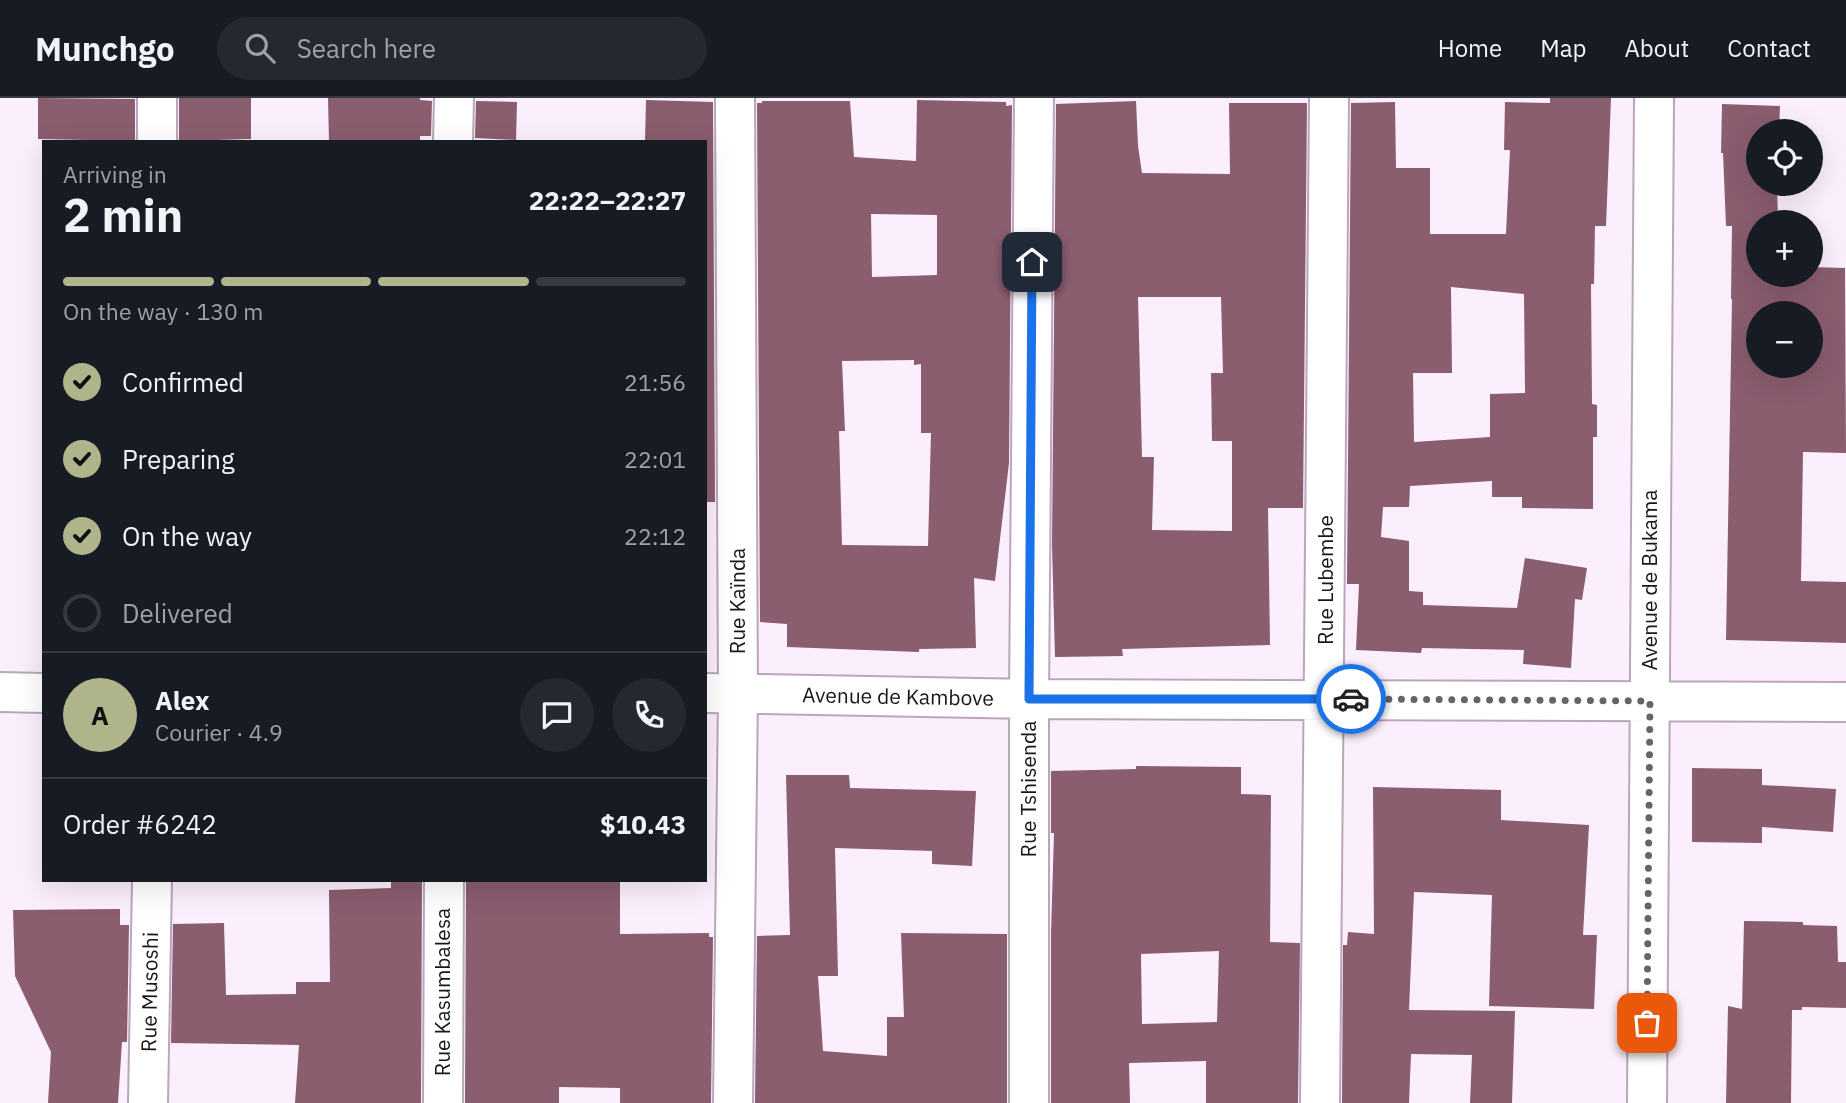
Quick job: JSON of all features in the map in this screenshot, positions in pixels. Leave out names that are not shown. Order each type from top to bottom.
[{"type":"street","points":[[157,98],[157,140]]},
{"type":"street","points":[[453,140],[454,98]]},
{"type":"street","name":"Rue Kaïnda","points":[[733,1103],[722,693],[735,98]]},
{"type":"street","name":"Rue Tshisenda","points":[[1029,1103],[1034,98]]},
{"type":"street","name":"Rue Lubembe","points":[[1320,1103],[1329,98]]},
{"type":"street","name":"Avenue de Bukama","points":[[1647,1103],[1654,98]]},
{"type":"street","points":[[0,692],[42,693]]},
{"type":"street","name":"Avenue de Kambove","points":[[722,693],[1029,699],[1846,702]]},
{"type":"street","name":"Rue Musoshi","points":[[148,1103],[152,882]]},
{"type":"street","name":"Rue Kasumbalesa","points":[[443,1103],[444,882]]},
{"type":"building","points":[[38,98],[135,99],[135,140],[38,139]]},
{"type":"building","points":[[179,98],[251,98],[251,139],[179,140]]},
{"type":"building","points":[[328,98],[420,98],[432,101],[431,136],[420,136],[420,140],[329,140]]},
{"type":"building","points":[[1550,98],[1611,98],[1606,226],[1595,226],[1594,284],[1591,284],[1592,404],[1597,405],[1597,437],[1593,437],[1593,509],[1522,508],[1522,497],[1492,497],[1492,481],[1410,486],[1409,507],[1383,507],[1381,537],[1409,541],[1409,591],[1423,592],[1423,605],[1517,608],[1525,558],[1587,568],[1582,600],[1575,599],[1571,668],[1523,664],[1524,650],[1422,648],[1421,653],[1356,650],[1359,584],[1347,584],[1351,103],[1395,102],[1396,168],[1430,168],[1430,234],[1506,234],[1510,150],[1504,150],[1505,102],[1550,103]],"holes":[[[1451,287],[1524,294],[1525,393],[1490,394],[1490,437],[1414,442],[1413,373],[1452,373]]]},
{"type":"building","points":[[646,100],[713,102],[715,502],[707,502],[707,140],[645,140]]},
{"type":"building","points":[[917,100],[1006,102],[1006,106],[1012,105],[1009,463],[995,581],[974,578],[976,648],[919,649],[919,652],[787,647],[787,624],[760,622],[757,103],[850,101],[854,157],[916,161]],"holes":[[[871,214],[937,215],[937,275],[872,277]],[[914,360],[914,365],[921,364],[921,433],[931,433],[928,546],[842,545],[839,431],[845,431],[842,361]]]},
{"type":"building","points":[[476,101],[517,102],[516,140],[475,138]]},
{"type":"building","points":[[1136,101],[1142,173],[1230,174],[1229,103],[1307,103],[1303,508],[1268,508],[1270,645],[1122,649],[1123,656],[1055,657],[1052,545],[1056,104]],"holes":[[[1138,297],[1221,297],[1223,373],[1211,373],[1212,441],[1232,441],[1232,531],[1152,530],[1154,457],[1142,457]]]},
{"type":"building","points":[[1722,104],[1780,106],[1779,119],[1746,119],[1746,196],[1777,196],[1778,210],[1746,210],[1746,287],[1823,287],[1823,267],[1845,268],[1846,453],[1803,452],[1801,581],[1846,582],[1846,643],[1726,640],[1732,226],[1726,226]]},
{"type":"building","points":[[1136,766],[1241,767],[1241,794],[1271,795],[1270,942],[1300,943],[1298,1103],[1206,1103],[1206,1061],[1129,1063],[1130,1103],[1051,1103],[1054,833],[1051,833],[1051,771],[1136,769]],"holes":[[[1219,951],[1217,1022],[1142,1024],[1141,954]]]},
{"type":"building","points":[[1692,768],[1762,769],[1762,785],[1836,789],[1833,832],[1762,827],[1762,843],[1692,842]]},
{"type":"building","points":[[786,775],[849,775],[850,788],[976,791],[972,866],[932,864],[932,851],[835,848],[838,976],[818,976],[823,1051],[887,1056],[887,1017],[904,1017],[901,933],[1007,934],[1007,1103],[755,1103],[757,936],[790,935]]},
{"type":"building","points":[[1373,787],[1501,790],[1501,820],[1589,825],[1583,935],[1597,935],[1594,1009],[1489,1006],[1492,895],[1414,892],[1409,1010],[1515,1011],[1512,1103],[1470,1103],[1472,1055],[1411,1054],[1409,1103],[1342,1103],[1343,945],[1347,945],[1348,932],[1374,934]]},
{"type":"building","points":[[391,882],[422,882],[421,1103],[295,1103],[299,1045],[171,1043],[173,924],[224,923],[226,995],[296,994],[296,982],[330,982],[329,890],[391,888]]},
{"type":"building","points":[[466,882],[620,882],[620,934],[709,933],[709,937],[713,937],[711,1103],[620,1103],[620,1088],[559,1087],[559,1103],[465,1103]]},
{"type":"building","points":[[120,909],[120,925],[129,925],[127,1042],[122,1042],[118,1103],[48,1103],[51,1052],[15,976],[13,910]]},
{"type":"building","points":[[1744,921],[1803,922],[1803,925],[1837,926],[1838,962],[1846,962],[1846,1008],[1802,1007],[1802,1010],[1792,1010],[1791,1103],[1726,1103],[1728,1006],[1742,1009]]},
{"type":"way so far","points":[[1351,699],[1650,701],[1647,1023]]},
{"type":"route","points":[[1032,262],[1029,699],[1351,699]]}]
